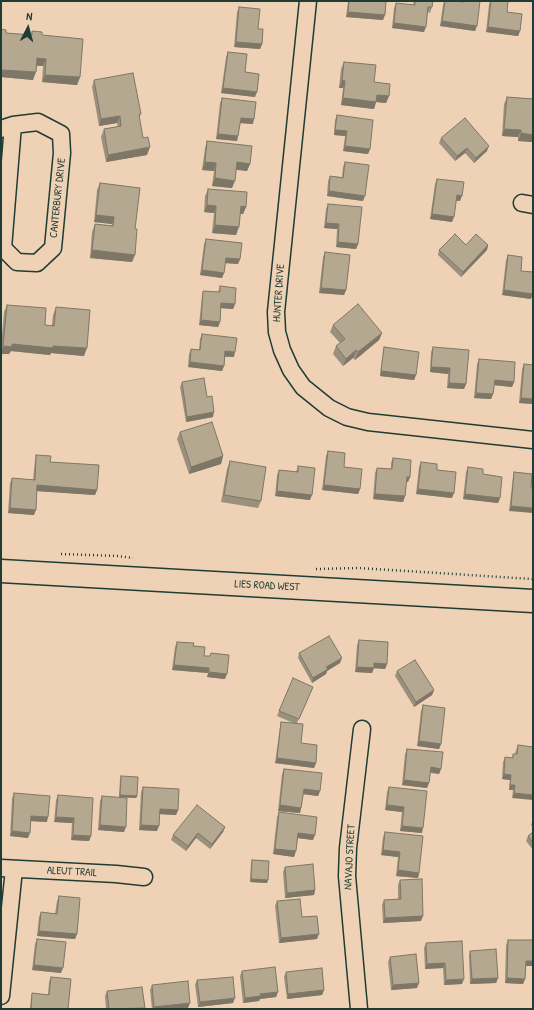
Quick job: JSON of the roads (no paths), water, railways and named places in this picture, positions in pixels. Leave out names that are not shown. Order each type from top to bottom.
[{"type":"street","name":"HUNTER DRIVE","points":[[308,1],[276,312],[277,332],[282,350],[291,370],[302,387],[328,408],[347,417],[368,422],[533,440]]},
{"type":"street","name":"CANTERBURY DRIVE","points":[[38,122],[61,134],[62,153],[53,248],[37,262],[17,262],[3,248],[7,127],[38,122]]},
{"type":"street","name":"LIES ROAD WEST","points":[[1,571],[533,601]]},
{"type":"street","name":"NAVAJO STREET","points":[[359,1009],[347,876],[348,848],[362,729]]},
{"type":"street","name":"ALEUT TRAIL","points":[[8,869],[116,874],[144,877]]},
{"type":"street","points":[[1,996],[8,869]]}]
